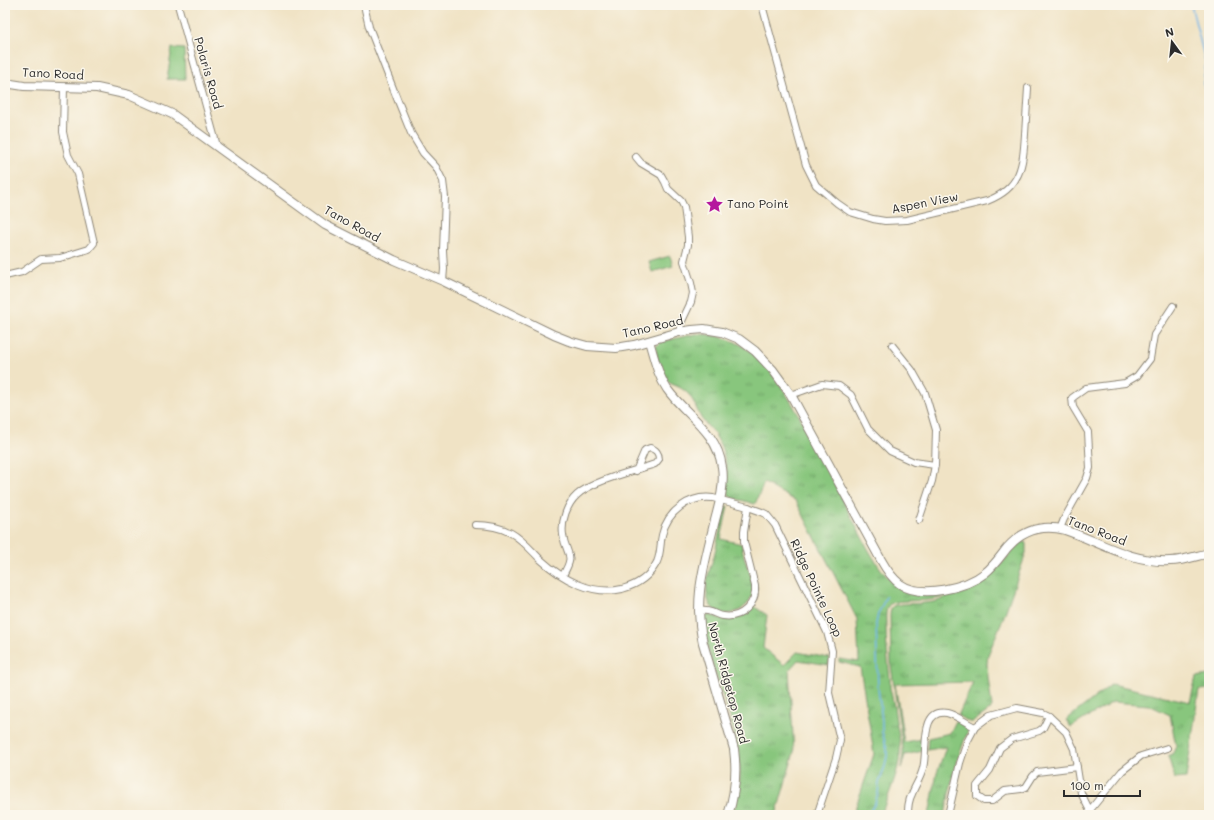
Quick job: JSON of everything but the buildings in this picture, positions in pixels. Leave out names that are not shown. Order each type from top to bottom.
[{"type":"street","name":"Polaris Road","points":[[178,5],[217,146]]},
{"type":"street","points":[[364,5],[369,27],[412,133],[424,153],[436,167],[443,181],[445,197],[443,281]]},
{"type":"street","name":"Aspen View","points":[[762,5],[806,165],[816,185],[850,212],[864,217],[885,221],[907,220],[993,198],[1005,192],[1020,172],[1022,164],[1028,88]]},
{"type":"street","name":"Tano Road","points":[[5,83],[24,86],[97,88],[129,95],[172,114],[325,225],[394,260],[443,281],[503,311],[569,341],[595,347],[616,348],[649,341],[679,332],[704,329],[722,332],[739,339],[758,353],[773,370],[791,395],[881,560],[892,576],[900,584],[905,586],[916,590],[927,591],[948,589],[967,583],[989,570],[1012,543],[1024,534],[1044,528],[1060,529],[1129,556],[1144,560],[1165,562],[1177,561],[1209,553]]},
{"type":"street","points":[[5,276],[22,272],[41,259],[60,258],[89,249],[94,243],[78,174],[68,155],[63,132],[64,88]]},
{"type":"street","points":[[636,157],[641,163],[661,176],[666,182],[668,189],[681,200],[684,207],[688,245],[684,261],[693,293],[679,332]]},
{"type":"street","points":[[810,189],[816,185]]},
{"type":"street","points":[[1060,529],[1087,478],[1090,468],[1088,432],[1073,407],[1072,398],[1086,388],[1124,383],[1137,376],[1150,359],[1154,335],[1173,306]]},
{"type":"street","name":"North Ridgetop Road","points":[[649,341],[657,368],[664,384],[673,396],[704,428],[716,447],[722,467],[723,483],[701,579],[698,611],[703,643],[732,739],[736,760],[734,790],[728,815]]},
{"type":"street","points":[[892,345],[912,370],[925,393],[936,430],[935,465],[932,481],[919,520]]},
{"type":"street","points":[[791,395],[822,384],[838,386],[851,395],[868,428],[890,451],[914,462],[935,465]]},
{"type":"street","points":[[563,575],[570,559],[563,536],[563,521],[573,500],[581,492],[590,487],[636,471]]},
{"type":"street","name":"Ridge Pointe Loop","points":[[475,525],[494,527],[511,533],[521,540],[550,567],[581,586],[596,590],[613,590],[636,584],[648,575],[657,562],[665,524],[672,514],[682,505],[692,500],[708,497],[720,499],[766,514],[775,525],[827,632],[832,651],[829,693],[840,740],[836,758],[817,815]]},
{"type":"street","points":[[698,611],[709,611],[722,616],[735,615],[745,610],[754,600],[756,586],[745,549],[744,538],[748,507]]},
{"type":"street","points":[[948,815],[960,763],[967,742],[975,727],[991,715],[1017,708],[1043,713],[1049,716],[1066,732],[1074,749],[1081,793],[1091,813],[1122,771],[1141,756],[1167,748]]},
{"type":"street","points":[[908,815],[910,799],[919,781],[925,761],[927,727],[930,719],[939,714],[947,714],[975,727]]},
{"type":"street","points":[[1049,716],[1043,728],[1012,739],[1000,748],[990,770],[976,786],[977,796],[984,801],[992,801],[1005,791],[1026,787],[1037,772],[1077,767]]},
{"type":"green space","points":[[172,48],[184,49],[185,79],[167,79]]},
{"type":"green space","points":[[670,256],[673,266],[652,272],[649,262]]},
{"type":"green space","points":[[695,334],[729,339],[747,349],[769,370],[796,410],[875,561],[894,584],[907,592],[912,593],[929,595],[946,593],[941,597],[934,599],[892,603],[887,608],[886,633],[890,688],[900,741],[900,750],[899,762],[895,777],[881,815],[853,815],[874,754],[860,667],[839,662],[839,659],[859,662],[857,619],[796,501],[764,483],[755,504],[730,497],[728,494],[726,463],[722,448],[713,433],[701,418],[690,396],[681,388],[667,381],[660,369],[656,346],[660,342]]},
{"type":"green space","points":[[728,506],[721,539],[742,544],[753,589],[748,603],[735,612],[728,614],[720,613],[709,603],[707,584],[725,508]]},
{"type":"green space","points":[[1022,542],[1025,542],[1026,544],[1026,553],[1004,616],[988,655],[987,664],[991,709],[973,722],[958,716],[973,682],[895,684],[904,742],[923,739],[923,751],[905,755],[901,768],[903,748],[891,666],[891,608],[902,604],[929,603],[937,601],[944,598],[949,593],[976,584],[993,573]]},
{"type":"green space","points":[[753,606],[767,615],[763,648],[784,665],[797,652],[829,658],[829,665],[798,660],[789,670],[794,752],[776,815],[732,815],[738,796],[740,778],[739,760],[732,724],[710,657],[703,624],[703,617],[708,615],[731,620],[747,613]]},
{"type":"green space","points":[[1209,675],[1209,689],[1199,690],[1186,778],[1175,779],[1168,756],[1173,753],[1176,746],[1170,715],[1149,705],[1113,702],[1071,727],[1066,720],[1112,684],[1190,702],[1196,677]]},
{"type":"green space","points":[[956,721],[967,727],[968,731],[954,772],[945,815],[929,815],[937,773],[946,747],[927,750],[928,738],[950,733]]},
{"type":"waterway","points":[[1191,5],[1206,64],[1203,84],[1209,97]]},
{"type":"waterway","points":[[868,815],[875,803],[887,756],[887,749],[882,732],[878,688],[876,624],[878,614],[886,597]]},
{"type":"place","name":"Tano Point","points":[[714,204]]}]
